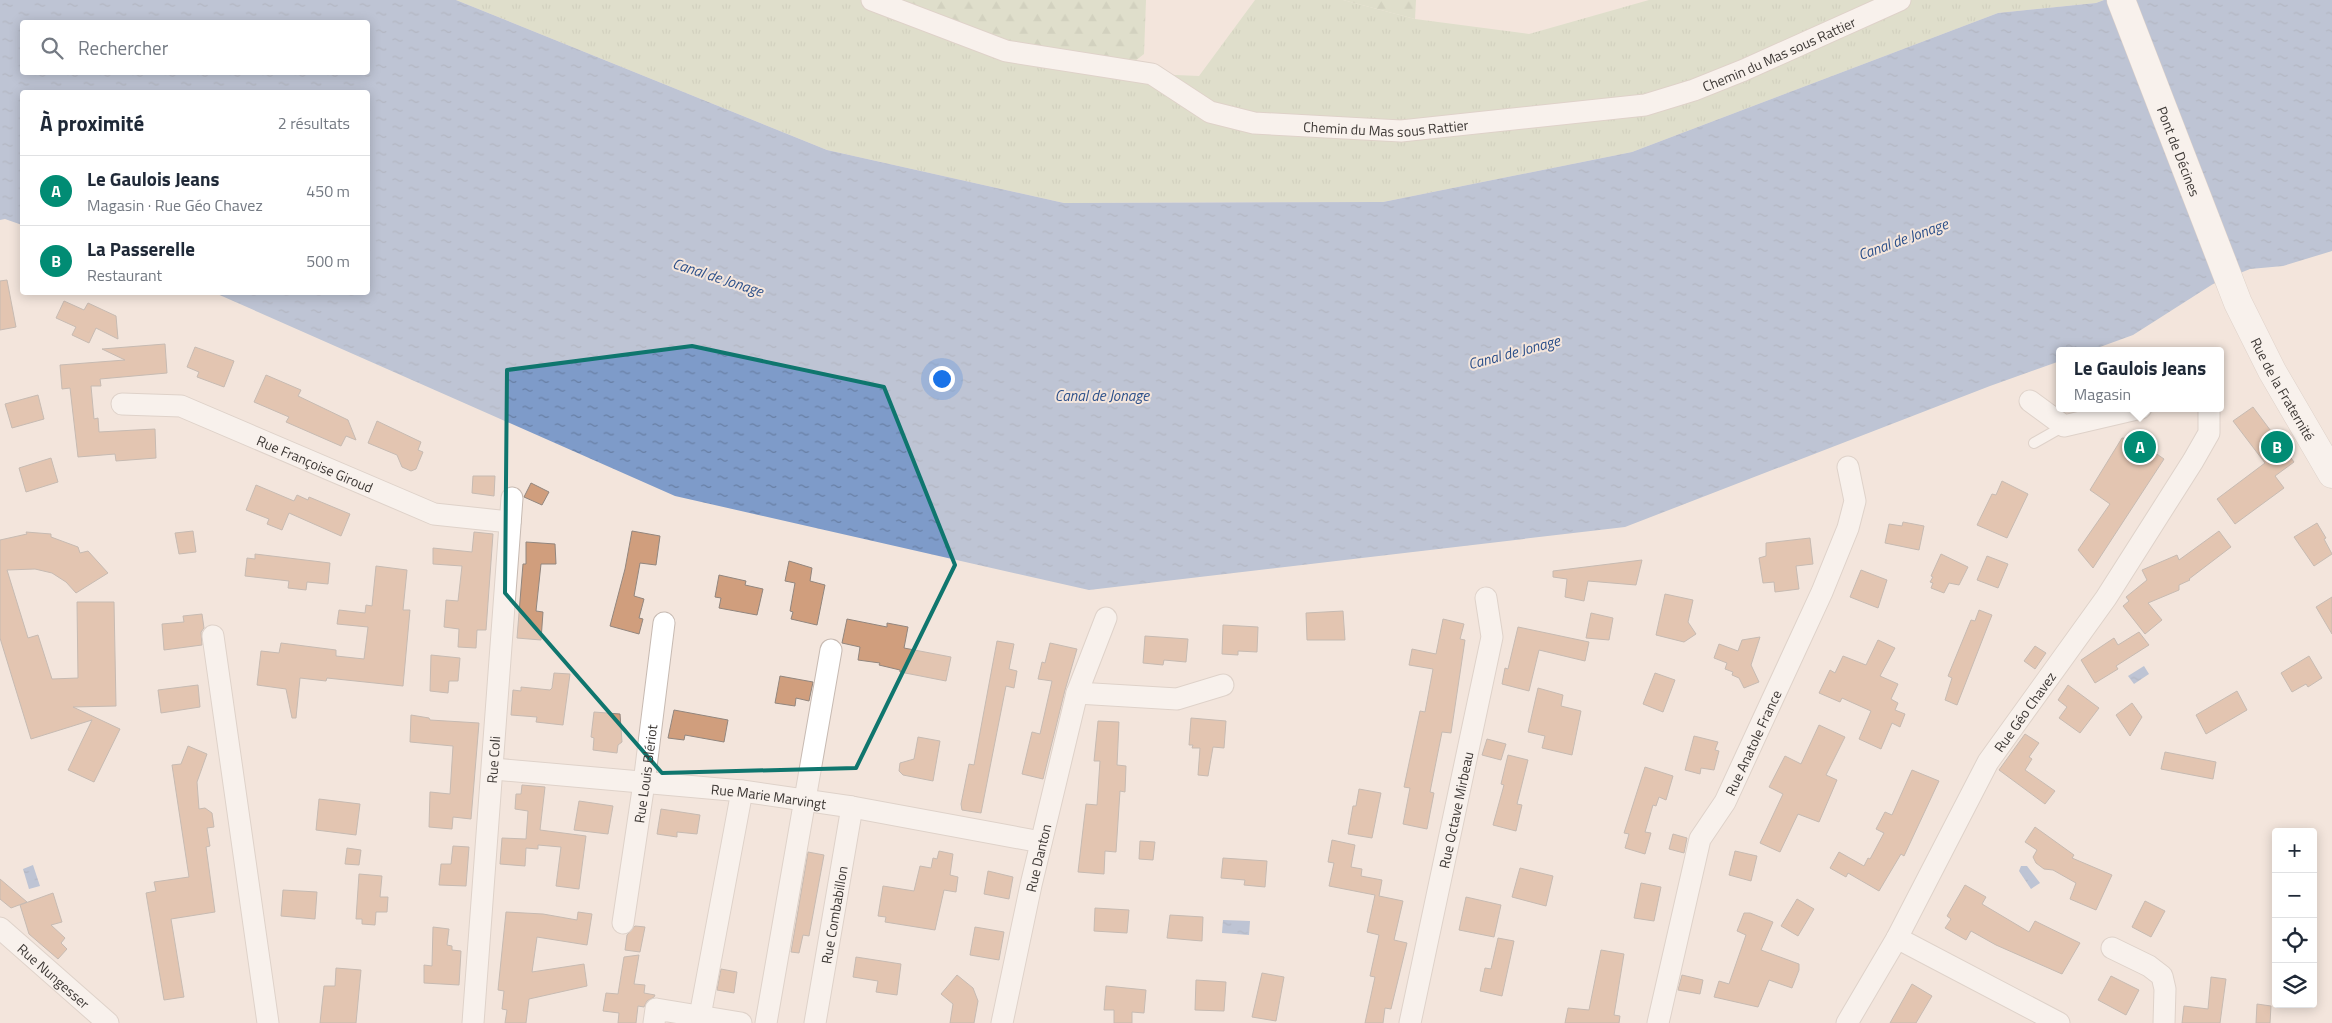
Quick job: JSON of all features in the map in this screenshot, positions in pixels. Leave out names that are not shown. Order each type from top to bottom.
[{"type":"street","name":"Chemin du Mas sous Rattier","points":[[872,0],[1006,51],[1152,74],[1210,112],[1254,123],[1401,131],[1645,105],[1694,90],[1744,70],[1900,0]]},
{"type":"street","name":"Pont de Décines","points":[[2121,0],[2238,303]]},
{"type":"street","name":"Rue de la Fraternité","points":[[2238,303],[2272,371],[2332,474]]},
{"type":"street","points":[[2030,401],[2064,426],[2124,412]]},
{"type":"street","name":"Rue Françoise Giroud","points":[[122,404],[181,406],[434,514],[510,522]]},
{"type":"street","name":"Rue Géo Chavez","points":[[1847,1023],[1897,938],[1988,762],[2106,598],[2193,461],[2209,433],[2210,412]]},
{"type":"street","name":"Rue Anatole France","points":[[1658,1023],[1700,839],[1725,802],[1822,592],[1848,528],[1855,501],[1848,467]]},
{"type":"street","name":"Rue Coli","points":[[473,1023],[494,769],[512,498]]},
{"type":"street","name":"Rue Octave Mirbeau","points":[[1410,1023],[1492,637],[1486,598]]},
{"type":"street","name":"Rue Danton","points":[[1002,1023],[1041,842],[1077,693],[1106,618]]},
{"type":"street","name":"Rue Louis Blériot","points":[[623,923],[644,782],[664,623]]},
{"type":"street","points":[[213,636],[268,1023]]},
{"type":"street","points":[[766,1023],[831,650]]},
{"type":"street","points":[[1077,693],[1178,699],[1223,684]]},
{"type":"street","name":"Rue Marie Marvingt","points":[[494,769],[742,791],[852,807],[1041,842]]},
{"type":"street","points":[[700,1016],[742,791]]},
{"type":"street","name":"Rue Combabillon","points":[[815,1023],[852,807]]},
{"type":"street","name":"Rue Nungesser","points":[[0,928],[108,1023]]},
{"type":"street","points":[[1897,938],[2059,1023]]},
{"type":"street","points":[[2112,948],[2149,966],[2162,976],[2165,989],[2164,1023]]},
{"type":"street","points":[[655,1016],[700,1016],[741,1023]]},
{"type":"lane","points":[[2034,443],[2064,426]]},
{"type":"highlighted area","points":[[692,346],[884,387],[955,565],[856,768],[662,773],[505,593],[507,370]]},
{"type":"green space","points":[[456,0],[872,0],[1152,74],[1199,76],[1255,0],[1343,0],[1415,19],[1529,34],[1649,0],[2104,0],[2096,3],[1998,13],[1632,152],[1383,202],[1064,203],[827,150]]},
{"type":"green space","points":[[887,0],[1146,0],[1144,54],[1135,61],[999,41]]},
{"type":"green space","points":[[1343,0],[1416,0],[1415,19]]},
{"type":"water","name":"Canal de Jonage","points":[[0,0],[456,0],[827,150],[1064,203],[1383,202],[1632,152],[1998,13],[2096,3],[2104,0],[2332,0],[2332,251],[2283,266],[2250,269],[2213,284],[2133,335],[2100,347],[2056,347],[2056,362],[1990,386],[1625,527],[1089,590],[675,496],[220,295],[370,295],[370,90],[20,90],[20,224],[5,219],[0,220]]},
{"type":"water","points":[[2144,666],[2149,674],[2134,684],[2128,676]]},
{"type":"water","points":[[33,865],[40,886],[29,889],[23,869]]},
{"type":"water","points":[[2021,866],[2027,866],[2040,883],[2031,889],[2019,871]]},
{"type":"water","points":[[1223,920],[1250,921],[1249,935],[1222,933]]},
{"type":"building","points":[[7,280],[16,327],[0,330],[0,281]]},
{"type":"building","points":[[64,301],[84,310],[88,303],[116,316],[118,339],[96,328],[89,343],[72,335],[76,327],[56,318]]},
{"type":"building","points":[[165,344],[167,373],[100,379],[101,386],[91,386],[94,419],[98,418],[99,432],[155,429],[156,458],[116,461],[115,454],[78,457],[70,388],[62,389],[60,365],[125,360],[102,349]]},
{"type":"building","points":[[195,347],[234,361],[224,387],[197,377],[199,372],[187,367]]},
{"type":"building","points":[[266,375],[301,390],[298,396],[348,420],[356,440],[346,436],[341,446],[286,422],[289,417],[254,402]]},
{"type":"building","points":[[38,395],[44,419],[12,428],[5,404]]},
{"type":"building","points":[[2253,407],[2294,462],[2275,476],[2284,488],[2235,524],[2217,499],[2265,463],[2233,421]]},
{"type":"building","points":[[377,421],[421,442],[418,450],[423,452],[416,469],[411,471],[402,467],[397,455],[368,443]]},
{"type":"building","points":[[2122,438],[2135,439],[2164,459],[2093,568],[2078,550],[2110,504],[2090,490]]},
{"type":"building","points":[[51,458],[58,482],[26,492],[19,468]]},
{"type":"building","points":[[473,476],[495,476],[494,496],[472,493]]},
{"type":"building","points":[[2002,481],[2028,494],[2007,538],[1977,525],[1992,494],[1996,495]]},
{"type":"building","points":[[531,483],[549,492],[542,505],[524,497]]},
{"type":"building","points":[[256,485],[294,501],[297,495],[308,500],[309,497],[350,514],[341,536],[289,513],[282,530],[267,524],[269,519],[246,510]]},
{"type":"building","points":[[1903,522],[1924,526],[1919,550],[1885,543],[1889,524],[1902,526]]},
{"type":"building","points":[[2317,523],[2326,538],[2324,539],[2332,554],[2314,566],[2294,537]]},
{"type":"building","points":[[193,531],[196,552],[179,554],[175,533]]},
{"type":"building","points":[[632,531],[660,536],[656,565],[640,563],[634,596],[644,599],[639,618],[643,619],[639,634],[610,626],[625,569]]},
{"type":"building","points":[[2219,531],[2231,547],[2190,580],[2179,585],[2179,590],[2148,603],[2162,620],[2145,634],[2123,606],[2129,601],[2126,597],[2147,580],[2142,570],[2177,555],[2179,560]]},
{"type":"building","points":[[26,532],[51,534],[51,537],[78,547],[80,553],[88,551],[108,573],[76,593],[66,582],[52,573],[35,569],[7,570],[28,638],[38,635],[52,679],[78,678],[77,602],[114,602],[116,706],[73,707],[120,729],[94,782],[68,770],[92,720],[31,739],[0,638],[0,540],[27,534]]},
{"type":"building","points":[[474,532],[493,534],[486,630],[477,630],[476,648],[458,647],[459,629],[444,627],[446,600],[458,601],[462,566],[433,564],[433,548],[472,552]]},
{"type":"building","points":[[1810,538],[1813,564],[1796,566],[1799,589],[1775,592],[1774,582],[1763,583],[1759,558],[1766,556],[1766,543]]},
{"type":"building","points":[[526,542],[555,544],[556,564],[541,564],[536,611],[543,612],[541,640],[517,638],[523,564],[526,564]]},
{"type":"building","points":[[255,554],[330,563],[328,584],[307,582],[306,590],[288,588],[289,581],[245,576],[247,558],[255,559]]},
{"type":"building","points":[[1941,554],[1968,567],[1959,585],[1949,583],[1944,593],[1931,588],[1933,583],[1930,582]]},
{"type":"building","points":[[1987,556],[2008,564],[1998,588],[1977,580]]},
{"type":"building","points":[[1642,560],[1636,585],[1588,581],[1584,601],[1565,597],[1567,579],[1553,577],[1553,571]]},
{"type":"building","points":[[789,561],[812,568],[810,581],[825,585],[817,625],[791,619],[793,612],[790,611],[795,583],[785,581]]},
{"type":"building","points":[[376,566],[407,570],[403,610],[410,610],[403,686],[327,678],[326,681],[300,678],[296,718],[292,718],[286,689],[257,685],[261,651],[279,653],[281,643],[336,650],[336,656],[364,659],[368,627],[337,624],[339,610],[365,613],[366,605],[372,606]]},
{"type":"building","points":[[1861,570],[1887,580],[1878,608],[1850,597]]},
{"type":"building","points":[[719,575],[746,581],[745,585],[763,589],[757,615],[719,608],[721,598],[715,597]]},
{"type":"building","points":[[1665,594],[1693,600],[1688,622],[1696,634],[1684,642],[1656,635]]},
{"type":"building","points":[[2332,597],[2332,634],[2316,607]]},
{"type":"building","points":[[1979,610],[1992,615],[1957,705],[1945,700],[1952,678],[1948,676],[1971,620],[1975,621]]},
{"type":"building","points":[[1343,611],[1345,640],[1307,640],[1306,613]]},
{"type":"building","points":[[1591,613],[1613,618],[1609,640],[1586,638]]},
{"type":"building","points":[[202,614],[204,628],[201,632],[202,645],[164,650],[162,624],[184,622],[183,616]]},
{"type":"building","points":[[847,619],[887,627],[887,623],[908,627],[904,648],[951,657],[946,681],[900,672],[900,670],[879,665],[880,663],[858,660],[860,647],[842,643]]},
{"type":"building","points":[[1443,619],[1464,624],[1460,639],[1465,640],[1451,733],[1442,732],[1430,792],[1434,793],[1427,829],[1403,824],[1410,788],[1404,787],[1420,711],[1425,712],[1433,669],[1409,665],[1412,649],[1436,654]]},
{"type":"building","points":[[1223,625],[1258,627],[1257,652],[1238,651],[1238,655],[1222,654]]},
{"type":"building","points":[[1518,627],[1589,642],[1585,661],[1539,650],[1529,691],[1502,684],[1505,668],[1508,669]]},
{"type":"building","points":[[2139,632],[2149,645],[2116,666],[2118,669],[2095,683],[2081,660],[2114,638],[2118,645]]},
{"type":"building","points":[[1145,636],[1188,639],[1186,662],[1164,660],[1163,665],[1143,663]]},
{"type":"building","points":[[1760,637],[1751,665],[1759,682],[1744,688],[1739,678],[1732,675],[1733,672],[1725,669],[1727,663],[1714,658],[1719,644],[1738,651],[1742,640]]},
{"type":"building","points":[[1878,640],[1895,648],[1880,676],[1898,684],[1891,699],[1898,703],[1895,710],[1905,714],[1900,727],[1892,723],[1881,749],[1859,739],[1871,711],[1842,698],[1840,702],[1819,693],[1830,670],[1835,673],[1843,656],[1866,665]]},
{"type":"building","points":[[997,641],[1014,644],[1009,669],[1017,671],[1014,688],[1006,686],[981,813],[962,810],[961,804],[969,764],[974,765]]},
{"type":"building","points":[[1050,643],[1077,649],[1043,779],[1022,774],[1032,732],[1040,734],[1052,681],[1038,679],[1042,662],[1045,663]]},
{"type":"building","points":[[2035,646],[2046,653],[2035,669],[2024,661]]},
{"type":"building","points":[[431,655],[460,658],[458,681],[449,681],[448,693],[430,691]]},
{"type":"building","points":[[2309,656],[2322,678],[2308,687],[2306,684],[2292,692],[2281,673]]},
{"type":"building","points":[[554,673],[570,674],[563,725],[536,722],[537,717],[511,715],[513,690],[521,691],[521,687],[550,690]]},
{"type":"building","points":[[1655,673],[1675,680],[1663,712],[1643,704]]},
{"type":"building","points":[[780,676],[813,682],[809,701],[796,698],[795,706],[775,703]]},
{"type":"building","points":[[198,685],[200,707],[161,713],[158,690]]},
{"type":"building","points":[[2068,685],[2099,708],[2080,733],[2059,718],[2067,707],[2058,700]]},
{"type":"building","points":[[1538,688],[1563,695],[1561,706],[1581,711],[1572,755],[1542,748],[1545,736],[1528,732]]},
{"type":"building","points":[[2237,691],[2247,710],[2206,734],[2196,715]]},
{"type":"building","points":[[2132,703],[2142,717],[2130,736],[2116,715]]},
{"type":"building","points":[[674,710],[728,720],[724,742],[685,735],[684,740],[668,738]]},
{"type":"building","points":[[594,712],[620,714],[622,742],[618,745],[617,753],[593,750],[594,738],[591,737]]},
{"type":"building","points":[[411,715],[429,718],[430,720],[479,723],[471,819],[453,817],[452,829],[429,827],[430,792],[450,794],[453,746],[410,742]]},
{"type":"building","points":[[1191,718],[1226,721],[1224,748],[1213,747],[1208,776],[1198,775],[1200,748],[1192,748],[1193,745],[1189,745]]},
{"type":"building","points":[[1098,721],[1119,722],[1117,765],[1126,766],[1125,792],[1120,791],[1116,852],[1105,851],[1104,874],[1078,872],[1086,804],[1097,805],[1100,761],[1094,761]]},
{"type":"building","points":[[1819,725],[1845,737],[1826,775],[1837,780],[1819,822],[1798,814],[1780,852],[1760,843],[1783,794],[1769,787],[1785,756],[1801,764]]},
{"type":"building","points":[[2025,734],[2039,743],[2029,757],[2032,759],[2025,770],[2055,791],[2045,804],[1999,770]]},
{"type":"building","points":[[1694,736],[1718,742],[1715,750],[1719,751],[1714,770],[1701,768],[1700,774],[1685,770]]},
{"type":"building","points":[[918,737],[940,741],[933,781],[903,775],[899,771],[900,763],[914,759]]},
{"type":"building","points":[[1487,739],[1506,744],[1501,760],[1482,755]]},
{"type":"building","points":[[188,746],[207,754],[197,782],[199,809],[205,808],[212,813],[214,827],[207,828],[210,846],[206,847],[215,912],[171,919],[184,997],[164,1000],[146,893],[156,891],[154,882],[189,877],[172,765],[181,764]]},
{"type":"building","points":[[2165,752],[2216,762],[2213,779],[2161,769]]},
{"type":"building","points":[[1508,755],[1528,760],[1517,804],[1522,805],[1516,831],[1493,825],[1504,785],[1501,784]]},
{"type":"building","points":[[1645,767],[1673,776],[1666,800],[1659,797],[1656,806],[1653,805],[1645,832],[1651,833],[1645,854],[1625,848],[1629,834],[1624,833]]},
{"type":"building","points":[[1912,770],[1939,781],[1904,856],[1901,854],[1879,891],[1848,873],[1846,877],[1830,868],[1839,852],[1864,866],[1868,858],[1870,859],[1884,833],[1876,829],[1885,812],[1892,815]]},
{"type":"building","points":[[522,785],[545,787],[540,830],[586,836],[579,889],[556,886],[561,847],[538,845],[538,849],[526,848],[525,866],[500,864],[502,838],[526,839],[528,811],[515,809],[516,794],[521,794]]},
{"type":"building","points":[[1359,789],[1381,793],[1372,838],[1348,834],[1353,806],[1356,806]]},
{"type":"building","points":[[319,799],[360,804],[356,835],[316,830]]},
{"type":"building","points":[[579,801],[613,806],[608,834],[574,830]]},
{"type":"building","points":[[661,809],[700,815],[697,834],[677,832],[677,837],[657,834]]},
{"type":"building","points":[[2035,827],[2074,855],[2072,858],[2112,875],[2096,910],[2070,899],[2076,883],[2053,870],[2044,869],[2036,863],[2033,857],[2037,850],[2025,842]]},
{"type":"building","points":[[1673,834],[1687,838],[1684,853],[1669,849]]},
{"type":"building","points":[[1332,840],[1355,845],[1351,867],[1362,869],[1361,876],[1382,880],[1379,896],[1403,901],[1394,940],[1407,943],[1391,1009],[1385,1008],[1383,1023],[1365,1023],[1375,977],[1370,976],[1379,935],[1367,932],[1375,895],[1329,886],[1334,863],[1328,862]]},
{"type":"building","points":[[1140,841],[1155,842],[1153,860],[1139,859]]},
{"type":"building","points":[[453,846],[469,847],[466,886],[439,885],[441,864],[451,864]]},
{"type":"building","points":[[347,848],[361,850],[359,865],[345,864]]},
{"type":"building","points":[[939,851],[953,854],[950,875],[958,877],[956,892],[944,890],[935,930],[885,922],[886,917],[878,916],[883,886],[914,891],[920,866],[931,868],[933,858],[937,859]]},
{"type":"building","points":[[1735,851],[1757,856],[1751,881],[1729,875]]},
{"type":"building","points":[[808,852],[824,855],[809,936],[803,935],[799,953],[791,952]]},
{"type":"building","points":[[1223,858],[1267,861],[1265,887],[1244,885],[1245,880],[1221,878]]},
{"type":"building","points":[[1520,868],[1553,876],[1546,906],[1512,897]]},
{"type":"building","points":[[988,871],[1013,877],[1009,899],[984,894]]},
{"type":"building","points":[[359,874],[382,876],[380,897],[388,897],[387,912],[376,912],[375,925],[362,924],[362,919],[356,919]]},
{"type":"building","points":[[0,879],[27,902],[11,908],[0,899]]},
{"type":"building","points":[[1641,883],[1661,887],[1654,921],[1634,918]]},
{"type":"building","points":[[1965,885],[1986,897],[1982,904],[2029,932],[2035,921],[2080,943],[2062,974],[1996,945],[1971,931],[1966,940],[1945,928],[1951,919],[1947,916]]},
{"type":"building","points":[[283,890],[317,892],[315,919],[281,916]]},
{"type":"building","points":[[53,893],[62,922],[51,925],[65,938],[61,943],[67,949],[58,959],[29,934],[20,905]]},
{"type":"building","points":[[1466,897],[1501,905],[1494,937],[1459,930]]},
{"type":"building","points":[[1797,899],[1814,909],[1798,936],[1781,926]]},
{"type":"building","points":[[2145,901],[2165,911],[2151,937],[2132,927]]},
{"type":"building","points":[[1095,908],[1129,910],[1127,933],[1094,931]]},
{"type":"building","points":[[506,912],[543,914],[577,920],[578,912],[592,914],[587,945],[537,937],[532,972],[584,964],[587,986],[529,999],[526,1023],[505,1023],[507,1010],[502,1009],[504,991],[498,990]]},
{"type":"building","points":[[1744,913],[1750,913],[1773,922],[1761,950],[1799,964],[1799,970],[1792,988],[1769,980],[1758,1007],[1714,997],[1719,981],[1729,984],[1746,935],[1737,931]]},
{"type":"building","points":[[1170,915],[1203,917],[1202,941],[1167,938]]},
{"type":"building","points":[[635,926],[645,927],[640,952],[625,950],[627,935]]},
{"type":"building","points":[[433,927],[449,929],[447,945],[452,946],[452,950],[461,951],[459,985],[424,983],[424,965],[432,966]]},
{"type":"building","points":[[975,927],[1004,932],[999,960],[970,955]]},
{"type":"building","points":[[1498,938],[1514,941],[1502,996],[1480,991],[1485,968],[1491,969]]},
{"type":"building","points":[[1601,950],[1624,954],[1614,1015],[1620,1016],[1619,1023],[1565,1023],[1568,1008],[1589,1010]]},
{"type":"building","points":[[639,955],[634,984],[645,985],[644,993],[655,995],[647,1001],[644,1007],[638,1006],[636,1023],[618,1023],[619,1013],[603,1011],[606,993],[618,994],[624,957]]},
{"type":"building","points":[[856,957],[901,964],[897,995],[876,992],[878,981],[853,977]]},
{"type":"building","points":[[336,968],[361,970],[356,1023],[320,1023],[324,986],[335,986]]},
{"type":"building","points":[[721,969],[737,972],[734,993],[717,990]]},
{"type":"building","points":[[1262,973],[1284,977],[1276,1021],[1252,1017]]},
{"type":"building","points":[[957,975],[973,988],[978,1001],[974,1023],[950,1023],[953,1004],[941,994]]},
{"type":"building","points":[[1682,975],[1703,980],[1700,994],[1678,990]]},
{"type":"building","points":[[2111,976],[2139,990],[2126,1015],[2098,1000]]},
{"type":"building","points":[[2211,977],[2226,979],[2220,1023],[2182,1023],[2184,1006],[2208,1009]]},
{"type":"building","points":[[1196,980],[1226,982],[1224,1011],[1195,1010]]},
{"type":"building","points":[[1912,984],[1932,996],[1916,1023],[1890,1023]]},
{"type":"building","points":[[1106,986],[1146,990],[1144,1013],[1132,1012],[1132,1023],[1114,1023],[1114,1010],[1104,1010]]},
{"type":"building","points":[[2257,1004],[2271,1006],[2270,1023],[2256,1023]]},
{"type":"place","name":"Le Gaulois Jeans","points":[[2140,447]]},
{"type":"place","name":"La Passerelle","points":[[2277,447]]}]
